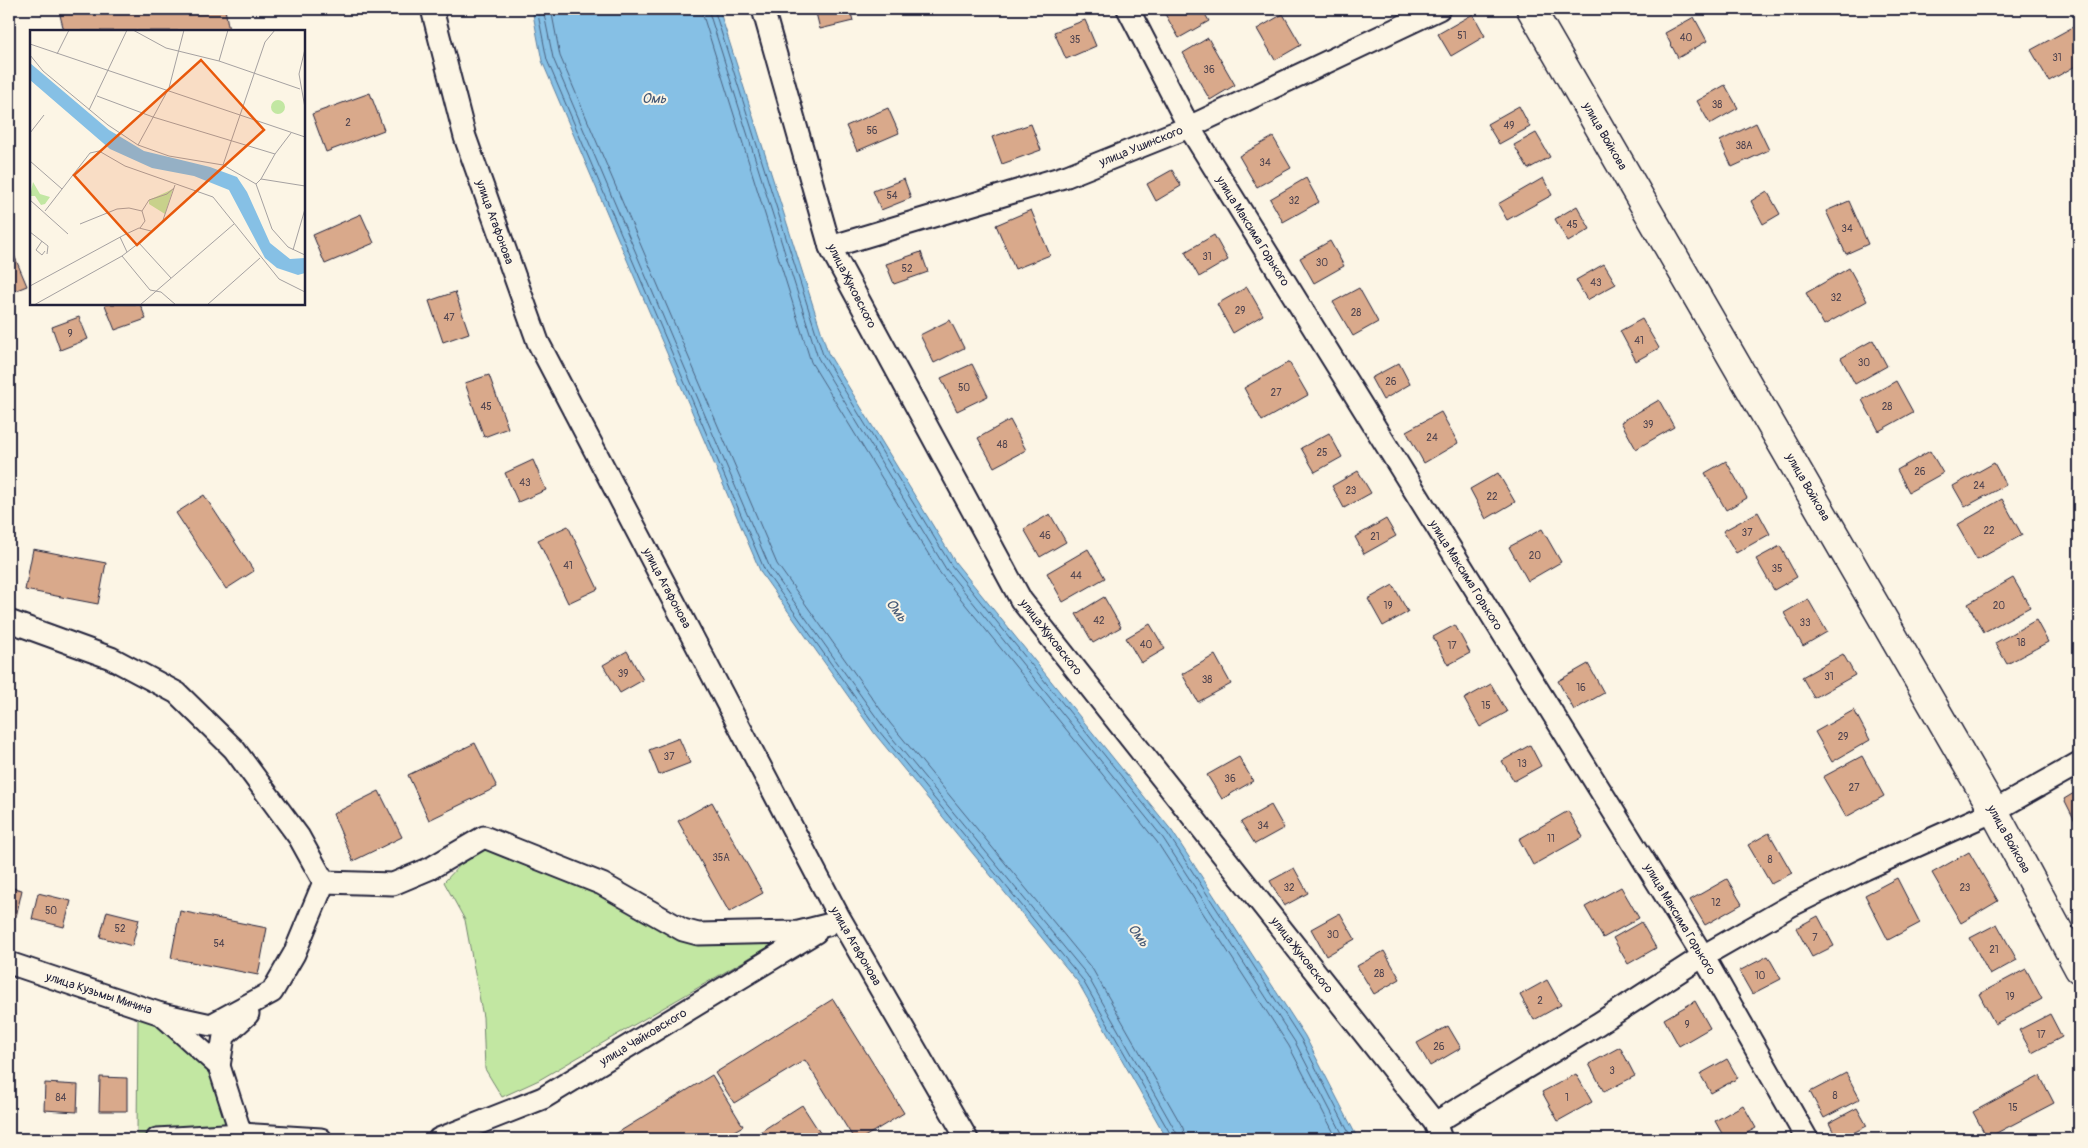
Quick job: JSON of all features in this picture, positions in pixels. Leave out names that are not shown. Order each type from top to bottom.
[{"type":"main road","name":"улица Войкова","points":[[1531,9],[1994,811],[2079,968]]},
{"type":"street","name":"улица Агафонова","points":[[432,9],[465,137],[538,342],[833,921],[967,1139]]},
{"type":"street","name":"улица Жуковского","points":[[763,9],[830,247],[1021,600],[1438,1131]]},
{"type":"street","name":"улица Максима Горького","points":[[1128,9],[1189,127],[1703,956],[1807,1139]]},
{"type":"street","name":"улица Ушинского","points":[[830,247],[1068,176],[1189,127],[1439,9]]},
{"type":"street","points":[[9,622],[111,658],[177,693],[234,749],[299,837],[324,882]]},
{"type":"street","points":[[1438,1131],[1703,956],[1800,901],[1865,869],[1994,811],[2079,763]]},
{"type":"street","points":[[324,882],[393,884],[431,868],[484,837],[602,884],[683,930],[698,934],[799,932],[833,921]]},
{"type":"street","points":[[241,1134],[219,1066],[224,1036],[272,992],[294,954],[324,882]]},
{"type":"street","name":"улица Чайковского","points":[[439,1139],[543,1098],[833,921]]},
{"type":"street","name":"улица Кузьмы Минина","points":[[9,963],[161,1014],[219,1066]]},
{"type":"street","points":[[161,1014],[211,1025],[272,992]]},
{"type":"street","points":[[157,1139],[241,1134],[321,1139]]},
{"type":"green space","points":[[481,843],[607,893],[686,937],[787,936],[539,1080],[502,1097],[485,1069],[483,1017],[465,920],[444,882]]},
{"type":"green space","points":[[138,1015],[160,1020],[215,1068],[237,1131],[137,1135]]},
{"type":"water","name":"Омь","points":[[532,9],[719,9],[828,353],[955,562],[1172,831],[1305,1036],[1358,1139],[1167,1139],[1078,982],[875,734],[761,573],[542,61]]},
{"type":"building","points":[[90,9],[225,9],[229,30],[64,30],[60,15]]},
{"type":"building","points":[[815,9],[850,9],[853,21],[820,29]]},
{"type":"building","points":[[1162,9],[1202,9],[1209,21],[1179,38]]},
{"type":"building","points":[[1283,14],[1301,45],[1275,60],[1257,29]]},
{"type":"building","points":[[1473,14],[1485,36],[1451,56],[1438,34]]},
{"type":"building","points":[[1694,17],[1707,41],[1678,58],[1665,33]]},
{"type":"building","points":[[1085,20],[1096,46],[1066,59],[1054,32]]},
{"type":"building","points":[[2073,27],[2079,38],[2079,64],[2049,81],[2031,50]]},
{"type":"building","points":[[1208,38],[1235,85],[1210,100],[1183,53]]},
{"type":"building","points":[[1725,85],[1738,108],[1710,124],[1697,101]]},
{"type":"building","points":[[370,93],[384,130],[326,152],[312,114]]},
{"type":"building","points":[[1519,106],[1530,127],[1499,144],[1487,124]]},
{"type":"building","points":[[888,108],[899,133],[857,151],[846,126]]},
{"type":"building","points":[[1756,123],[1769,150],[1732,167],[1720,141]]},
{"type":"building","points":[[1031,124],[1041,150],[1002,164],[992,137]]},
{"type":"building","points":[[1536,133],[1550,157],[1528,169],[1514,145]]},
{"type":"building","points":[[1273,137],[1291,168],[1257,187],[1239,156]]},
{"type":"building","points":[[1172,170],[1181,186],[1156,201],[1147,184]]},
{"type":"building","points":[[1306,178],[1319,202],[1283,222],[1270,199]]},
{"type":"building","points":[[1543,178],[1552,195],[1507,220],[1498,204]]},
{"type":"building","points":[[904,179],[911,198],[881,210],[873,191]]},
{"type":"building","points":[[1767,191],[1780,214],[1763,224],[1751,201]]},
{"type":"building","points":[[1849,201],[1868,244],[1846,254],[1826,211]]},
{"type":"building","points":[[1577,206],[1590,229],[1568,242],[1555,219]]},
{"type":"building","points":[[1031,210],[1050,255],[1015,269],[996,225]]},
{"type":"building","points":[[361,214],[374,243],[325,264],[313,235]]},
{"type":"building","points":[[1214,235],[1228,260],[1199,277],[1185,252]]},
{"type":"building","points":[[1330,241],[1344,266],[1314,283],[1300,258]]},
{"type":"building","points":[[921,252],[928,272],[894,284],[886,264]]},
{"type":"building","points":[[14,255],[27,286],[9,293],[9,257]]},
{"type":"building","points":[[1604,264],[1616,284],[1587,300],[1576,280]]},
{"type":"building","points":[[1849,268],[1867,301],[1824,325],[1806,293]]},
{"type":"building","points":[[1247,287],[1263,315],[1233,333],[1217,304]]},
{"type":"building","points":[[1359,288],[1378,322],[1353,336],[1333,302]]},
{"type":"building","points":[[455,292],[469,333],[443,342],[429,301]]},
{"type":"building","points":[[105,305],[140,305],[146,319],[115,330]]},
{"type":"building","points":[[79,317],[88,339],[60,350],[52,327]]},
{"type":"building","points":[[1642,319],[1659,348],[1636,361],[1620,331]]},
{"type":"building","points":[[950,320],[964,348],[934,363],[920,335]]},
{"type":"building","points":[[1873,340],[1887,366],[1855,384],[1841,358]]},
{"type":"building","points":[[1289,362],[1308,395],[1262,421],[1244,388]]},
{"type":"building","points":[[1399,363],[1410,384],[1383,400],[1371,378]]},
{"type":"building","points":[[972,364],[988,396],[957,411],[941,378]]},
{"type":"building","points":[[489,375],[508,428],[484,437],[465,383]]},
{"type":"building","points":[[1896,381],[1913,412],[1879,431],[1862,400]]},
{"type":"building","points":[[1659,400],[1674,427],[1636,449],[1621,422]]},
{"type":"building","points":[[1441,412],[1458,443],[1424,463],[1406,431]]},
{"type":"building","points":[[1010,420],[1026,450],[994,467],[978,438]]},
{"type":"building","points":[[1329,433],[1342,457],[1315,472],[1301,448]]},
{"type":"building","points":[[1930,451],[1943,473],[1909,492],[1897,470]]},
{"type":"building","points":[[533,460],[546,490],[518,502],[505,473]]},
{"type":"building","points":[[1726,461],[1747,498],[1726,510],[1705,473]]},
{"type":"building","points":[[1994,463],[2006,485],[1965,507],[1953,486]]},
{"type":"building","points":[[1358,471],[1371,493],[1344,508],[1332,486]]},
{"type":"building","points":[[1498,473],[1515,502],[1486,519],[1470,489]]},
{"type":"building","points":[[204,495],[254,571],[226,589],[176,513]]},
{"type":"building","points":[[2002,499],[2022,535],[1977,560],[1957,525]]},
{"type":"building","points":[[1758,512],[1770,534],[1736,553],[1723,531]]},
{"type":"building","points":[[1050,514],[1066,542],[1040,557],[1024,529]]},
{"type":"building","points":[[1386,519],[1396,536],[1364,554],[1355,537]]},
{"type":"building","points":[[568,526],[598,589],[568,603],[538,540]]},
{"type":"building","points":[[1542,529],[1561,562],[1528,581],[1509,547]]},
{"type":"building","points":[[1780,546],[1797,577],[1774,590],[1756,559]]},
{"type":"building","points":[[33,549],[106,563],[98,604],[25,590]]},
{"type":"building","points":[[1088,549],[1105,578],[1063,602],[1047,573]]},
{"type":"building","points":[[2013,578],[2030,607],[1984,632],[1968,604]]},
{"type":"building","points":[[1393,585],[1408,612],[1383,626],[1368,599]]},
{"type":"building","points":[[1104,597],[1121,627],[1093,643],[1076,614]]},
{"type":"building","points":[[1808,599],[1827,632],[1803,646],[1784,613]]},
{"type":"building","points":[[2036,620],[2048,642],[2007,664],[1995,643]]},
{"type":"building","points":[[1150,624],[1165,649],[1141,663],[1126,638]]},
{"type":"building","points":[[1455,625],[1470,653],[1448,665],[1433,637]]},
{"type":"building","points":[[627,651],[643,680],[620,693],[603,665]]},
{"type":"building","points":[[1843,654],[1855,675],[1814,698],[1802,677]]},
{"type":"building","points":[[1215,655],[1231,684],[1198,702],[1182,674]]},
{"type":"building","points":[[9,660],[16,662],[9,694]]},
{"type":"building","points":[[1588,664],[1604,693],[1574,710],[1558,681]]},
{"type":"building","points":[[1491,684],[1507,712],[1480,727],[1464,699]]},
{"type":"building","points":[[1854,710],[1870,740],[1832,762],[1815,732]]},
{"type":"building","points":[[679,738],[690,763],[659,775],[649,750]]},
{"type":"building","points":[[475,743],[497,787],[429,820],[408,775]]},
{"type":"building","points":[[1530,745],[1541,766],[1514,781],[1502,761]]},
{"type":"building","points":[[1862,756],[1884,796],[1846,817],[1823,777]]},
{"type":"building","points":[[1239,757],[1253,781],[1222,799],[1207,775]]},
{"type":"building","points":[[2079,790],[2079,829],[2064,799]]},
{"type":"building","points":[[379,791],[402,837],[353,861],[333,814]]},
{"type":"building","points":[[712,802],[763,893],[729,912],[678,821]]},
{"type":"building","points":[[1271,805],[1284,828],[1255,844],[1241,822]]},
{"type":"building","points":[[1568,811],[1583,837],[1533,865],[1519,839]]},
{"type":"building","points":[[1769,833],[1792,873],[1771,884],[1748,845]]},
{"type":"building","points":[[1969,852],[1998,901],[1961,923],[1932,873]]},
{"type":"building","points":[[1294,868],[1308,893],[1284,906],[1270,881]]},
{"type":"building","points":[[1897,878],[1920,923],[1888,940],[1865,895]]},
{"type":"building","points":[[1727,879],[1742,904],[1705,925],[1690,900]]},
{"type":"building","points":[[9,887],[22,890],[16,917],[9,915]]},
{"type":"building","points":[[1621,887],[1639,918],[1603,938],[1585,907]]},
{"type":"building","points":[[38,893],[71,901],[64,927],[32,919]]},
{"type":"building","points":[[107,911],[139,919],[132,946],[100,937]]},
{"type":"building","points":[[180,911],[267,928],[258,975],[171,958]]},
{"type":"building","points":[[1340,913],[1355,939],[1326,956],[1311,929]]},
{"type":"building","points":[[1818,916],[1834,946],[1812,957],[1796,928]]},
{"type":"building","points":[[1641,922],[1656,948],[1628,964],[1613,938]]},
{"type":"building","points":[[1997,924],[2017,960],[1990,975],[1970,938]]},
{"type":"building","points":[[1384,951],[1400,979],[1374,994],[1357,966]]},
{"type":"building","points":[[1768,956],[1781,979],[1752,994],[1739,971]]},
{"type":"building","points":[[2026,969],[2042,999],[1995,1024],[1979,994]]},
{"type":"building","points":[[1547,980],[1561,1005],[1534,1020],[1520,995]]},
{"type":"building","points":[[833,999],[904,1113],[861,1139],[854,1139],[805,1060],[734,1103],[715,1073]]},
{"type":"building","points":[[1695,1001],[1710,1028],[1679,1046],[1664,1019]]},
{"type":"building","points":[[2050,1014],[2062,1037],[2032,1053],[2019,1030]]},
{"type":"building","points":[[1448,1026],[1461,1048],[1430,1066],[1417,1043]]},
{"type":"building","points":[[1620,1047],[1635,1076],[1604,1092],[1589,1064]]},
{"type":"building","points":[[1727,1059],[1738,1078],[1711,1093],[1700,1074]]},
{"type":"building","points":[[1846,1073],[1860,1099],[1824,1118],[1810,1092]]},
{"type":"building","points":[[1576,1074],[1592,1102],[1558,1121],[1542,1092]]},
{"type":"building","points":[[712,1075],[743,1126],[720,1139],[609,1139],[609,1138]]},
{"type":"building","points":[[2040,1076],[2054,1103],[1987,1138],[1973,1112]]},
{"type":"building","points":[[100,1077],[127,1078],[127,1111],[99,1111]]},
{"type":"building","points":[[45,1083],[78,1085],[77,1112],[44,1110]]},
{"type":"building","points":[[802,1105],[824,1139],[749,1139]]},
{"type":"building","points":[[1743,1105],[1756,1128],[1736,1139],[1725,1139],[1715,1121]]},
{"type":"building","points":[[1857,1108],[1867,1126],[1841,1139],[1837,1139],[1829,1123]]}]
